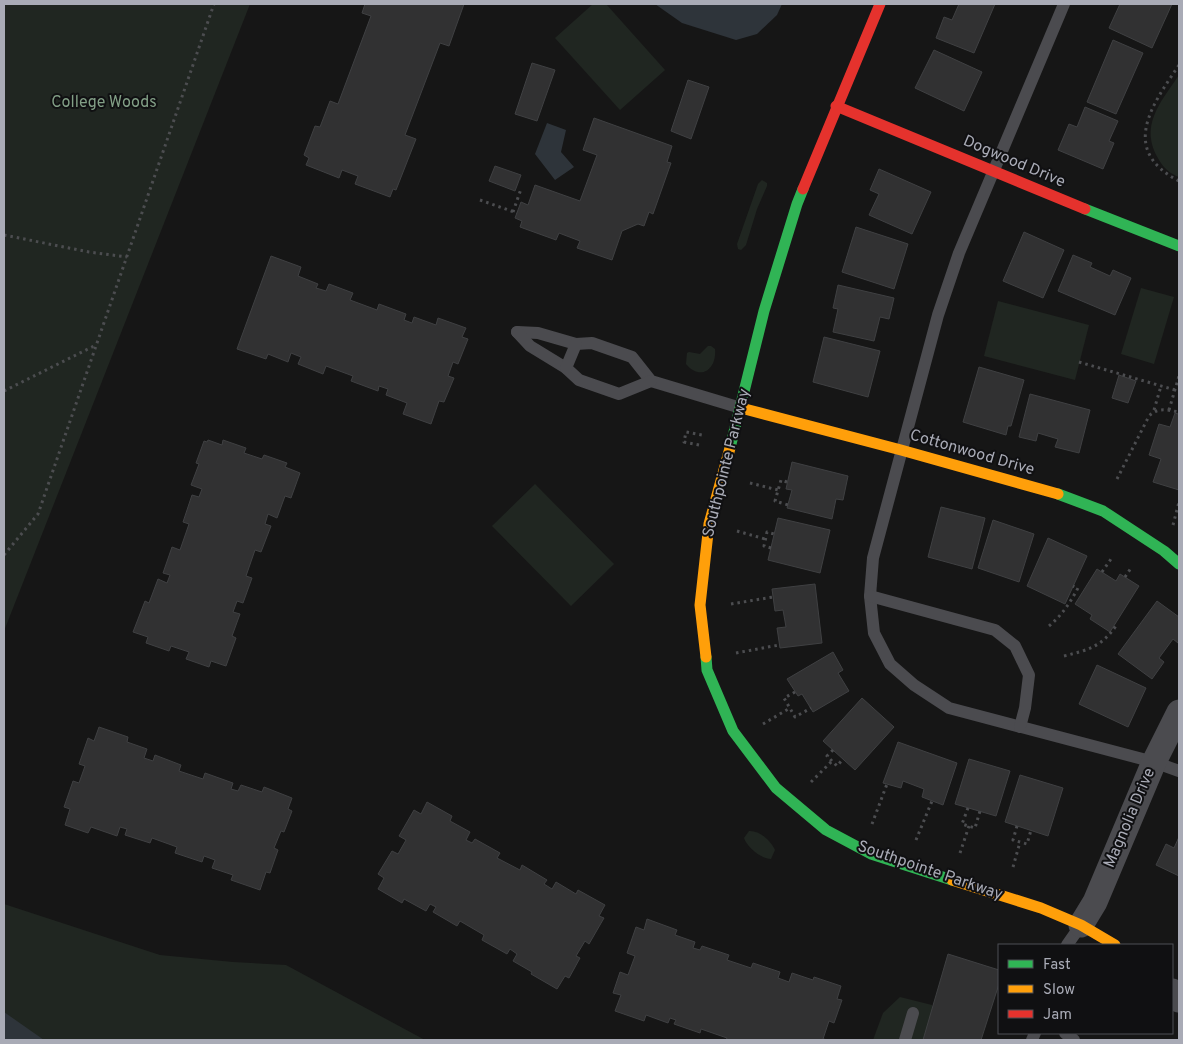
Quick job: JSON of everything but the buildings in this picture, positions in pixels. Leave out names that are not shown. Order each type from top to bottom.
[{"type":"street","name":"Southpointe Parkway","points":[[880,4],[836,106],[797,204],[764,311],[709,524],[700,605],[706,670],[733,731],[776,788],[826,830],[872,854],[1041,908],[1081,925],[1113,944]]},
{"type":"street","name":"Dogwood Drive","points":[[836,106],[1111,220],[1179,246]]},
{"type":"street","name":"Cottonwood Drive","points":[[740,408],[1058,494],[1103,511],[1164,551],[1179,564]]},
{"type":"street","name":"Magnolia Drive","points":[[1081,925],[1095,902],[1154,762],[1179,712]]},
{"type":"lane","points":[[1064,4],[959,254],[938,315],[874,558],[870,596],[874,633],[890,664],[908,680],[949,708],[1154,762],[1179,771]]},
{"type":"lane","points":[[651,381],[619,394],[579,380],[566,368],[530,346],[516,332],[538,333],[576,344],[592,343],[632,357],[651,381],[740,408]]},
{"type":"lane","points":[[566,368],[576,344]]},
{"type":"lane","points":[[870,596],[995,630],[1015,646],[1029,675],[1025,708],[1020,727]]},
{"type":"lane","points":[[1068,944],[1081,925]]},
{"type":"lane","points":[[905,1040],[913,1013]]},
{"type":"path","points":[[4,555],[38,514],[214,4]]},
{"type":"path","points":[[1179,65],[1157,98],[1148,117],[1145,132],[1146,149],[1154,162],[1167,175],[1179,181]]},
{"type":"path","points":[[480,200],[515,212],[521,189]]},
{"type":"path","points":[[4,235],[89,252],[127,256]]},
{"type":"path","points":[[4,391],[97,345]]},
{"type":"path","points":[[1079,362],[1175,390]]},
{"type":"path","points":[[1169,410],[1179,376]]},
{"type":"path","points":[[1117,479],[1149,416],[1154,410],[1161,386]]},
{"type":"path","points":[[1154,410],[1179,412]]},
{"type":"path","points":[[699,445],[684,442],[686,432],[702,435]]},
{"type":"path","points":[[788,482],[781,480],[775,501],[788,505]]},
{"type":"path","points":[[750,482],[778,490]]},
{"type":"path","points":[[1172,525],[1179,502]]},
{"type":"path","points":[[737,531],[765,539]]},
{"type":"path","points":[[771,548],[764,546],[765,539],[767,532],[774,534]]},
{"type":"path","points":[[1102,572],[1113,556]]},
{"type":"path","points":[[1125,577],[1131,568]]},
{"type":"path","points":[[1049,626],[1067,608],[1078,588],[1073,586]]},
{"type":"path","points":[[731,604],[773,597]]},
{"type":"path","points":[[1064,656],[1090,649],[1100,644],[1109,636],[1116,626],[1114,625]]},
{"type":"path","points":[[736,653],[779,645]]},
{"type":"path","points":[[795,692],[784,698],[795,717],[811,708]]},
{"type":"path","points":[[763,724],[790,708]]},
{"type":"path","points":[[833,750],[827,756],[837,766],[843,760]]},
{"type":"path","points":[[810,783],[832,761]]},
{"type":"path","points":[[872,824],[887,784]]},
{"type":"path","points":[[916,840],[932,801]]},
{"type":"path","points":[[968,808],[962,824],[975,828],[980,811]]},
{"type":"path","points":[[960,853],[969,826]]},
{"type":"path","points":[[1017,826],[1013,840],[1027,844],[1032,830]]},
{"type":"path","points":[[1013,868],[1020,842]]},
{"type":"green space","name":"College Woods","points":[[4,4],[250,4],[4,631]]},
{"type":"green space","points":[[593,4],[606,4],[665,70],[620,110],[555,38]]},
{"type":"green space","points":[[1179,75],[1179,177],[1170,172],[1161,163],[1153,148],[1151,125],[1159,105]]},
{"type":"green space","points":[[762,180],[767,183],[767,186],[757,209],[746,245],[741,250],[738,249],[737,244],[758,184]]},
{"type":"green space","points":[[1141,288],[1174,297],[1154,364],[1121,354]]},
{"type":"green space","points":[[998,301],[1089,325],[1075,380],[984,356]]},
{"type":"green space","points":[[708,346],[715,349],[713,363],[706,371],[697,372],[691,369],[686,364],[687,353],[700,354]]},
{"type":"green space","points":[[535,484],[614,564],[571,606],[492,526]]},
{"type":"green space","points":[[749,831],[761,834],[771,843],[775,850],[771,859],[759,855],[748,845],[744,838]]},
{"type":"green space","points":[[4,904],[160,955],[286,965],[425,1040],[4,1040]]},
{"type":"green space","points":[[900,997],[932,1005],[943,1032],[939,1040],[873,1040],[883,1013]]},
{"type":"shaded area","points":[[655,4],[782,4],[777,15],[757,34],[736,40],[682,23]]},
{"type":"shaded area","points":[[547,123],[566,130],[561,152],[574,167],[555,180],[535,154]]},
{"type":"shaded area","points":[[4,1012],[44,1040],[4,1040]]},
{"type":"traffic: fast","points":[[730,448],[764,311],[803,189]]},
{"type":"traffic: fast","points":[[1085,209],[1179,246]]},
{"type":"traffic: fast","points":[[1058,494],[1103,511],[1164,551],[1179,564]]},
{"type":"traffic: fast","points":[[706,657],[707,670],[733,731],[776,788],[826,830],[871,854],[952,880]]},
{"type":"traffic: slow","points":[[741,408],[1058,494]]},
{"type":"traffic: slow","points":[[706,657],[700,605],[709,524],[730,448]]},
{"type":"traffic: slow","points":[[952,880],[1041,908],[1081,925],[1113,944]]},
{"type":"traffic: jam","points":[[803,189],[880,4]]},
{"type":"traffic: jam","points":[[836,106],[1085,209]]}]
